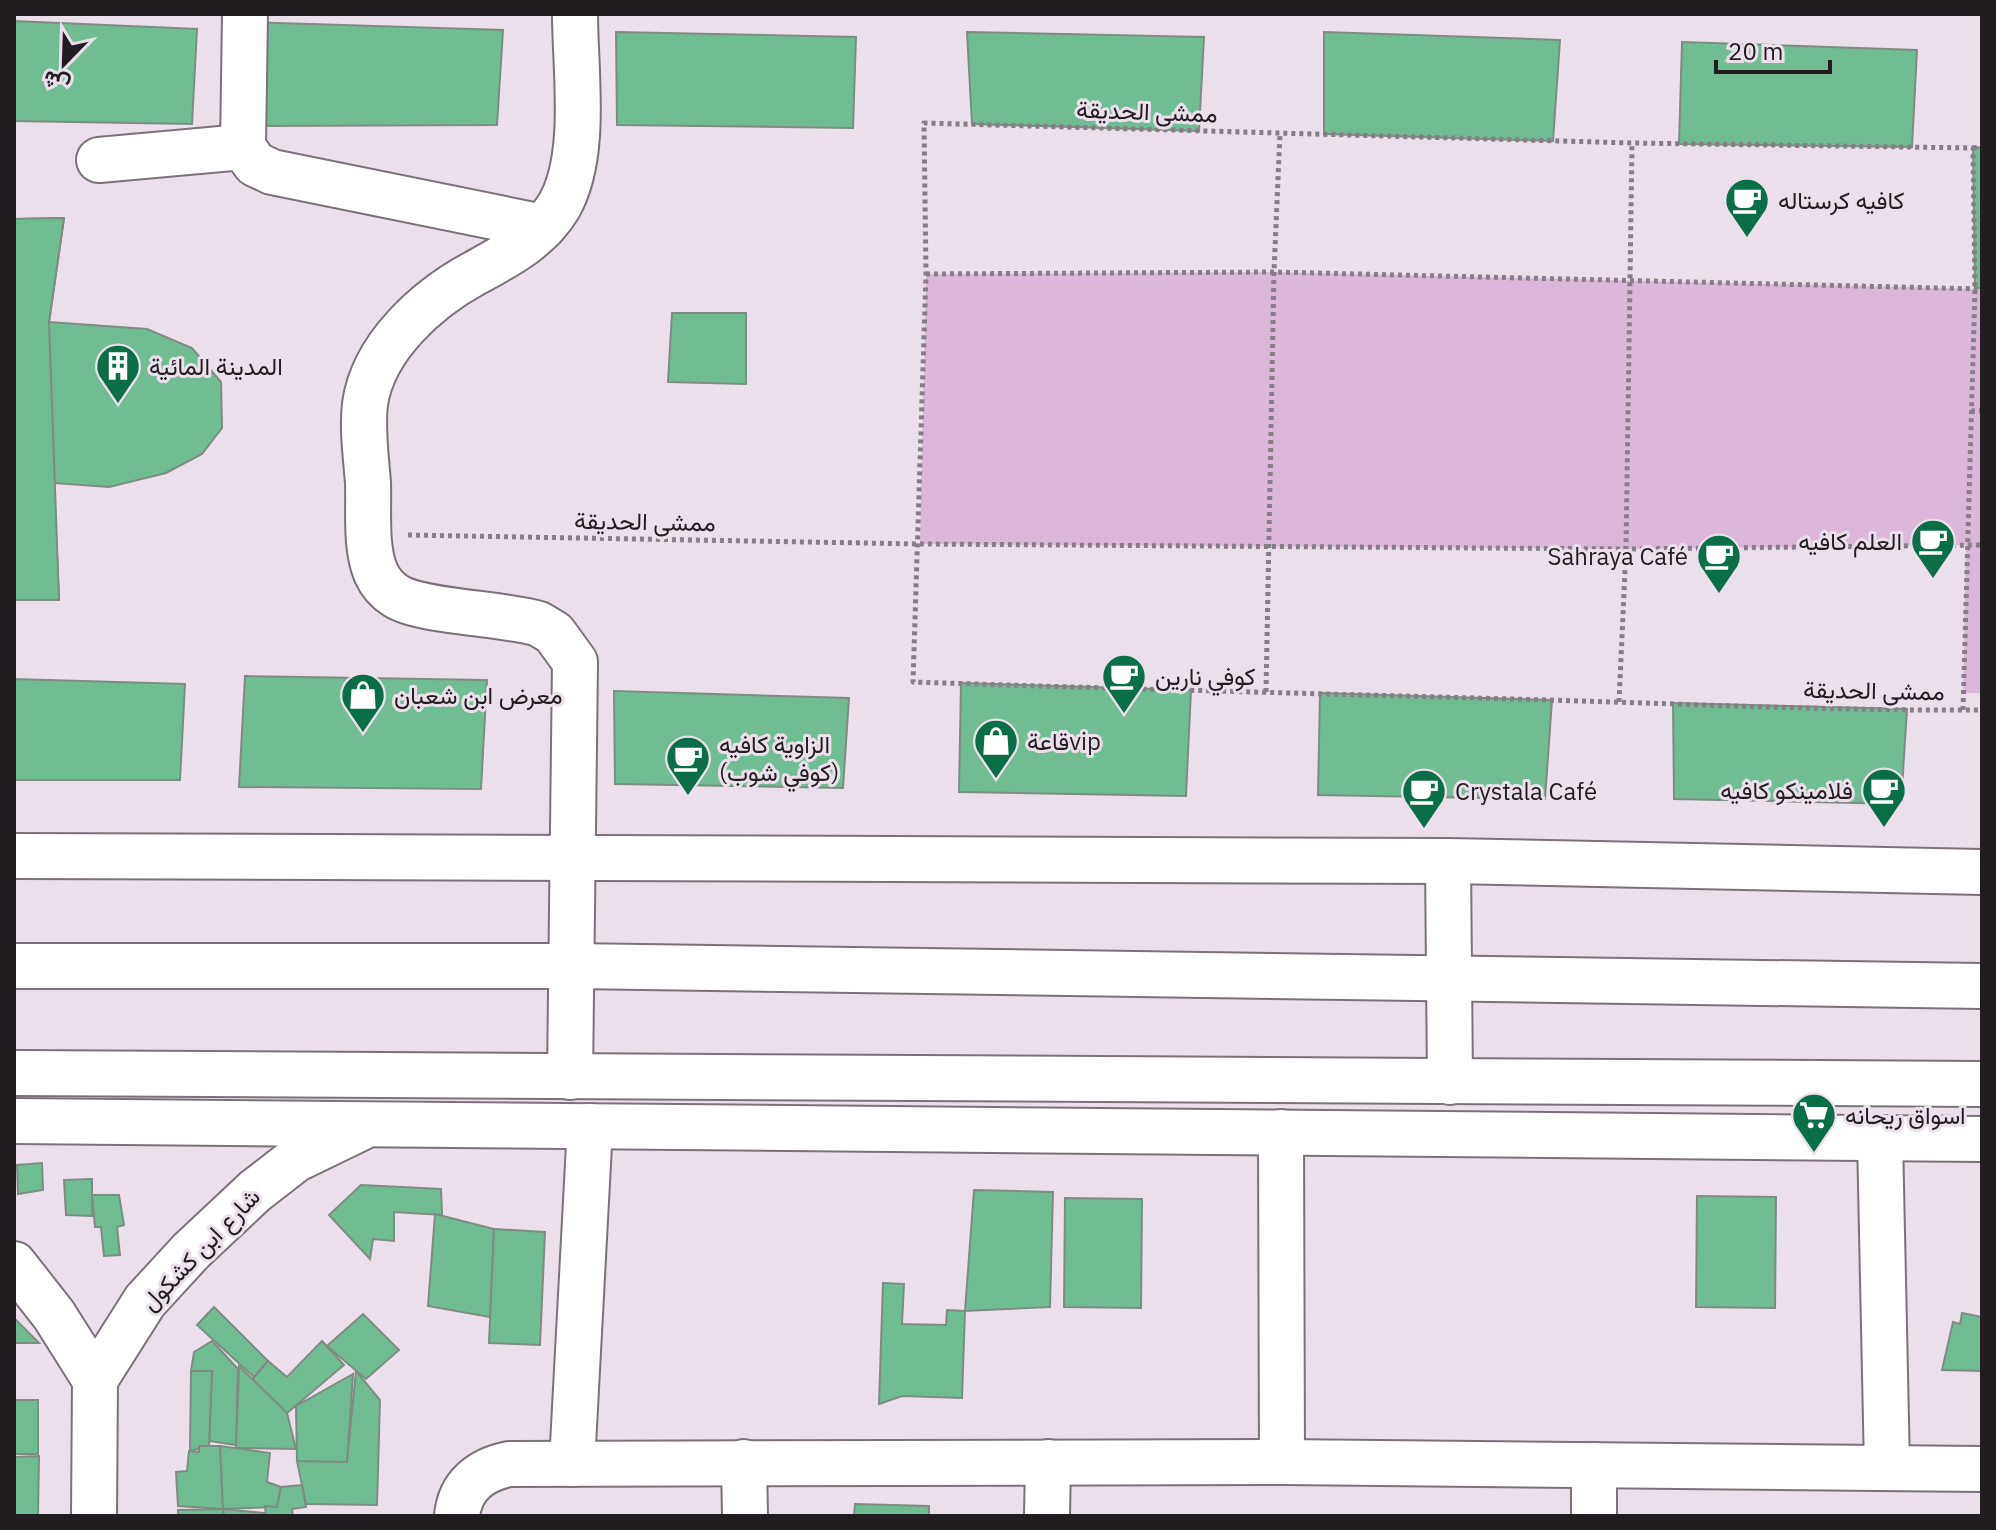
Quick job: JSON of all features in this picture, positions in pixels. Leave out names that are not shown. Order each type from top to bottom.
[{"type":"street","points":[[245,14],[243,147],[255,164],[272,172],[543,227]]},
{"type":"street","points":[[570,1077],[575,662],[554,633],[522,618],[410,602],[396,596],[376,572],[371,535],[365,405],[377,364],[413,320],[441,296],[514,252],[543,227],[571,180],[576,154],[575,14]]},
{"type":"street","points":[[99,160],[243,147]]},
{"type":"street","points":[[14,856],[1448,861],[1982,872]]},
{"type":"street","points":[[1448,861],[1450,1082]]},
{"type":"street","points":[[14,966],[573,966],[1982,986]]},
{"type":"street","points":[[14,1073],[1982,1084]]},
{"type":"street","points":[[996,1128],[997,1080]]},
{"type":"street","points":[[14,1121],[1982,1139]]},
{"type":"street","name":"شارع ابن كشكول","points":[[95,1380],[145,1301],[255,1191],[295,1160],[371,1124]]},
{"type":"street","points":[[572,1464],[590,1126]]},
{"type":"street","points":[[1281,1132],[1282,1462]]},
{"type":"street","points":[[1880,1138],[1887,1468]]},
{"type":"street","points":[[14,1264],[54,1315],[95,1380],[94,1516]]},
{"type":"street","points":[[744,1462],[745,1516]]},
{"type":"street","points":[[1047,1516],[1048,1462]]},
{"type":"street","points":[[457,1516],[463,1492],[472,1481],[495,1467],[572,1464],[1282,1462],[1982,1469]]},
{"type":"street","points":[[1594,1465],[1594,1516]]},
{"type":"path","name":"ممشى الحديقة","points":[[924,123],[1632,143],[1973,148],[1979,288],[1971,411],[1963,710],[913,682],[920,544],[926,274],[924,123]]},
{"type":"path","points":[[1266,692],[1274,272],[1280,133]]},
{"type":"path","points":[[1619,702],[1626,549],[1632,143]]},
{"type":"path","points":[[1973,148],[1982,147]]},
{"type":"path","points":[[926,274],[1274,272],[1979,288]]},
{"type":"path","points":[[1971,411],[1982,411]]},
{"type":"path","name":"ممشى الحديقة","points":[[371,535],[920,544],[1626,549],[1966,545]]},
{"type":"path","points":[[1966,545],[1982,545]]},
{"type":"path","points":[[1963,710],[1982,710]]},
{"type":"shaded area","points":[[1274,272],[1982,289],[1982,693],[1963,693],[1966,545],[1626,549],[920,544],[926,274]]},
{"type":"building","points":[[14,21],[197,29],[192,124],[14,121]]},
{"type":"building","points":[[249,22],[503,30],[497,125],[249,126]]},
{"type":"building","points":[[616,32],[856,37],[853,128],[617,125]]},
{"type":"building","points":[[967,32],[1204,37],[1199,131],[972,124]]},
{"type":"building","points":[[1324,32],[1560,40],[1553,141],[1324,134]]},
{"type":"building","points":[[1682,42],[1917,50],[1912,147],[1679,144]]},
{"type":"building","points":[[1982,147],[1982,288],[1975,288],[1973,148]]},
{"type":"building","name":"المدينة المائية","points":[[64,218],[49,322],[147,329],[192,348],[221,382],[222,428],[202,454],[166,473],[109,487],[54,483],[59,600],[14,600],[14,219]]},
{"type":"building","points":[[64,218],[49,322],[59,600],[14,600],[14,219]]},
{"type":"building","points":[[672,313],[746,313],[746,384],[668,382]]},
{"type":"building","name":"معرض ابن شعبان","points":[[245,676],[487,680],[481,789],[239,787]]},
{"type":"building","points":[[14,679],[185,684],[180,780],[14,780]]},
{"type":"building","points":[[961,683],[1191,690],[1186,796],[959,792]]},
{"type":"building","points":[[614,691],[849,698],[843,788],[615,784]]},
{"type":"building","points":[[1320,693],[1552,700],[1545,799],[1318,795]]},
{"type":"building","points":[[1673,703],[1907,709],[1901,804],[1674,799]]},
{"type":"building","points":[[42,1163],[43,1190],[18,1194],[17,1165]]},
{"type":"building","points":[[92,1179],[92,1216],[66,1215],[64,1180]]},
{"type":"building","points":[[361,1185],[441,1189],[442,1215],[394,1212],[394,1241],[373,1239],[370,1259],[329,1215]]},
{"type":"building","points":[[974,1190],[1053,1192],[1050,1307],[965,1311]]},
{"type":"building","points":[[92,1195],[119,1195],[124,1225],[117,1227],[120,1255],[104,1256],[101,1227],[95,1227]]},
{"type":"building","points":[[1697,1196],[1776,1197],[1775,1308],[1696,1307]]},
{"type":"building","points":[[1065,1198],[1142,1199],[1141,1308],[1064,1307]]},
{"type":"building","points":[[435,1214],[494,1229],[490,1317],[428,1306]]},
{"type":"building","points":[[494,1229],[545,1232],[540,1345],[489,1343]]},
{"type":"building","points":[[883,1283],[904,1284],[902,1324],[946,1325],[947,1310],[965,1311],[962,1398],[902,1396],[879,1404]]},
{"type":"building","points":[[214,1307],[268,1361],[254,1377],[197,1325]]},
{"type":"building","points":[[1962,1313],[1982,1317],[1982,1371],[1942,1370],[1953,1322],[1960,1324]]},
{"type":"building","points":[[363,1314],[399,1350],[366,1379],[327,1346]]},
{"type":"building","points":[[14,1318],[39,1343],[14,1343]]},
{"type":"building","points":[[212,1341],[238,1369],[236,1445],[209,1441],[212,1371],[191,1371],[194,1352]]},
{"type":"building","points":[[322,1341],[344,1365],[286,1414],[251,1381],[268,1361],[287,1377]]},
{"type":"building","points":[[239,1366],[287,1413],[296,1449],[236,1448]]},
{"type":"building","points":[[191,1371],[212,1371],[209,1446],[190,1451]]},
{"type":"building","points":[[356,1371],[380,1400],[377,1505],[306,1504],[297,1461],[347,1460]]},
{"type":"building","points":[[353,1374],[347,1462],[297,1461],[296,1406]]},
{"type":"building","points":[[14,1400],[38,1400],[38,1454],[14,1454]]},
{"type":"building","points":[[199,1446],[220,1446],[223,1509],[178,1506],[176,1472],[187,1471],[189,1451],[199,1452]]},
{"type":"building","points":[[220,1446],[270,1453],[267,1482],[281,1487],[277,1507],[223,1509]]},
{"type":"building","points":[[39,1456],[38,1515],[14,1515],[14,1457]]},
{"type":"building","points":[[302,1485],[306,1507],[292,1509],[293,1516],[266,1516],[265,1506],[277,1507],[281,1487]]},
{"type":"building","points":[[855,1504],[929,1506],[929,1516],[854,1516]]},
{"type":"building","points":[[223,1509],[223,1516],[178,1516],[178,1510]]},
{"type":"building","points":[[223,1509],[264,1513],[264,1516],[224,1516]]},
{"type":"place","name":"كافيه كرستاله","points":[[1747,239]]},
{"type":"place","name":"المدينة المائية","points":[[118,405]]},
{"type":"place","name":"العلم كافيه","points":[[1933,580]]},
{"type":"place","name":"Sahraya Café","points":[[1719,595]]},
{"type":"place","name":"كوفي نارين","points":[[1124,715]]},
{"type":"place","name":"معرض ابن شعبان","points":[[363,734]]},
{"type":"place","name":"قاعةvip","points":[[996,780]]},
{"type":"place","name":"الزاوية كافيه (كوفي شوب)","points":[[688,797]]},
{"type":"place","name":"فلامينكو كافيه","points":[[1884,829]]},
{"type":"place","name":"Crystala Café","points":[[1424,830]]},
{"type":"place","name":"اسواق ريحانه","points":[[1814,1154]]}]
